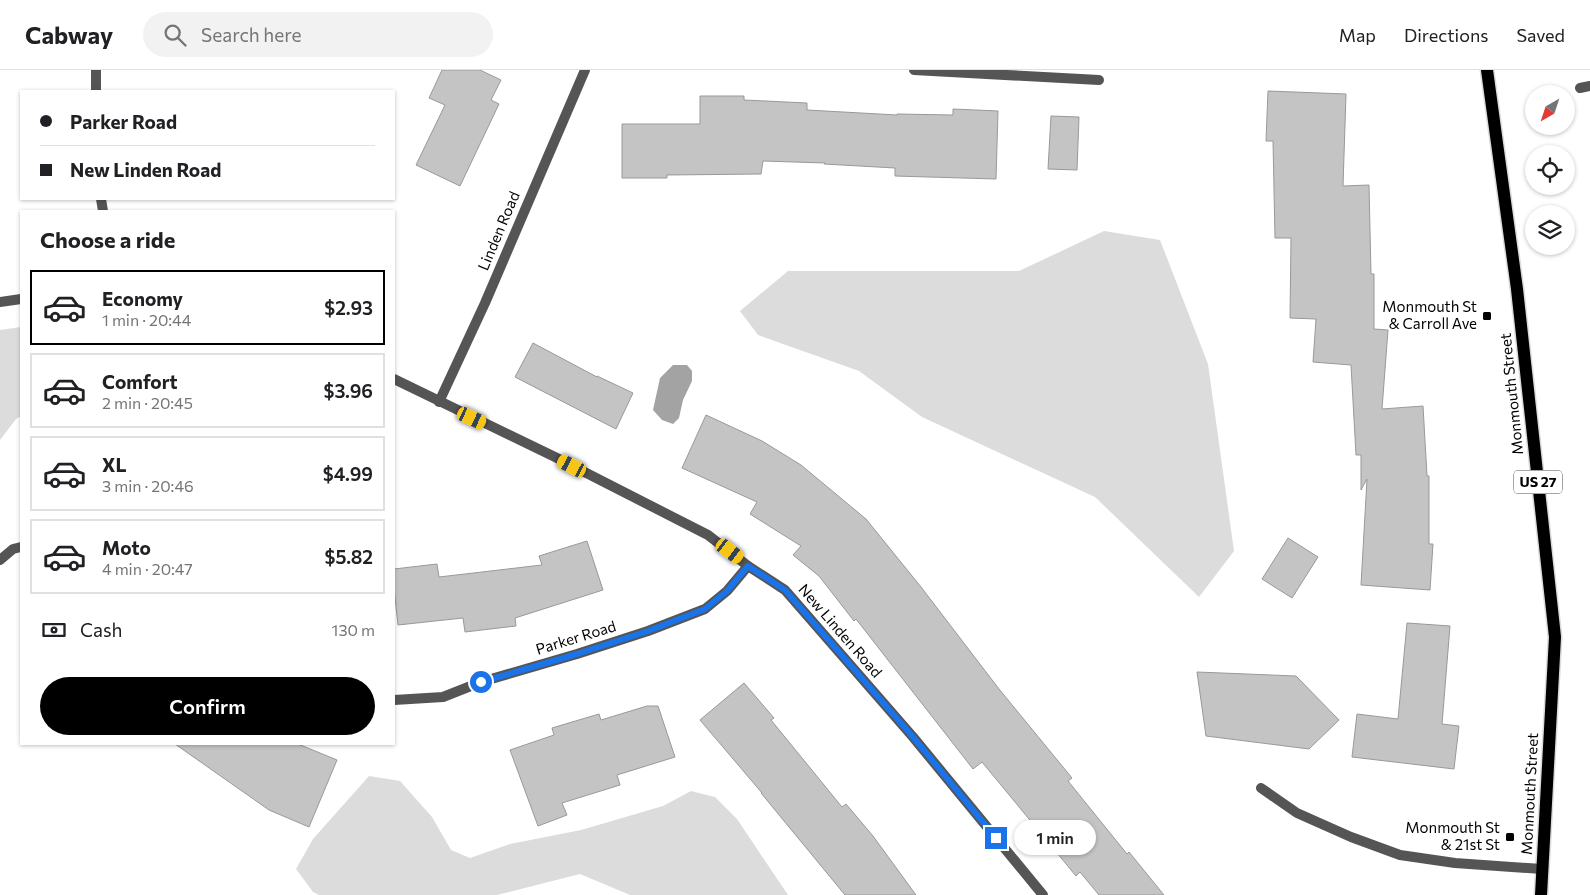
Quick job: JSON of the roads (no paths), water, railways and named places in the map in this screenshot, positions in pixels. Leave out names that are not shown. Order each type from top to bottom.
[{"type":"main road","name":"Monmouth Street","points":[[1487,70],[1517,290],[1555,637],[1541,895]]},
{"type":"street","points":[[96,70],[96,90]]},
{"type":"street","name":"Linden Road","points":[[440,402],[485,303],[585,70]]},
{"type":"street","points":[[914,70],[1099,80]]},
{"type":"street","points":[[0,302],[20,299]]},
{"type":"street","name":"New Linden Road","points":[[395,380],[555,457],[708,535],[748,566],[785,590],[913,737],[1043,895]]},
{"type":"street","points":[[0,560],[13,549],[20,547]]},
{"type":"street","name":"Parker Road","points":[[395,700],[443,697],[481,682],[648,631],[705,609],[727,591],[748,566]]},
{"type":"street","points":[[1261,788],[1297,813],[1351,837],[1400,855],[1455,863],[1542,869]]},
{"type":"place","name":"Monmouth St & Carroll Ave","points":[[1487,316]]},
{"type":"place","name":"Monmouth St & 21st St","points":[[1510,837]]}]
